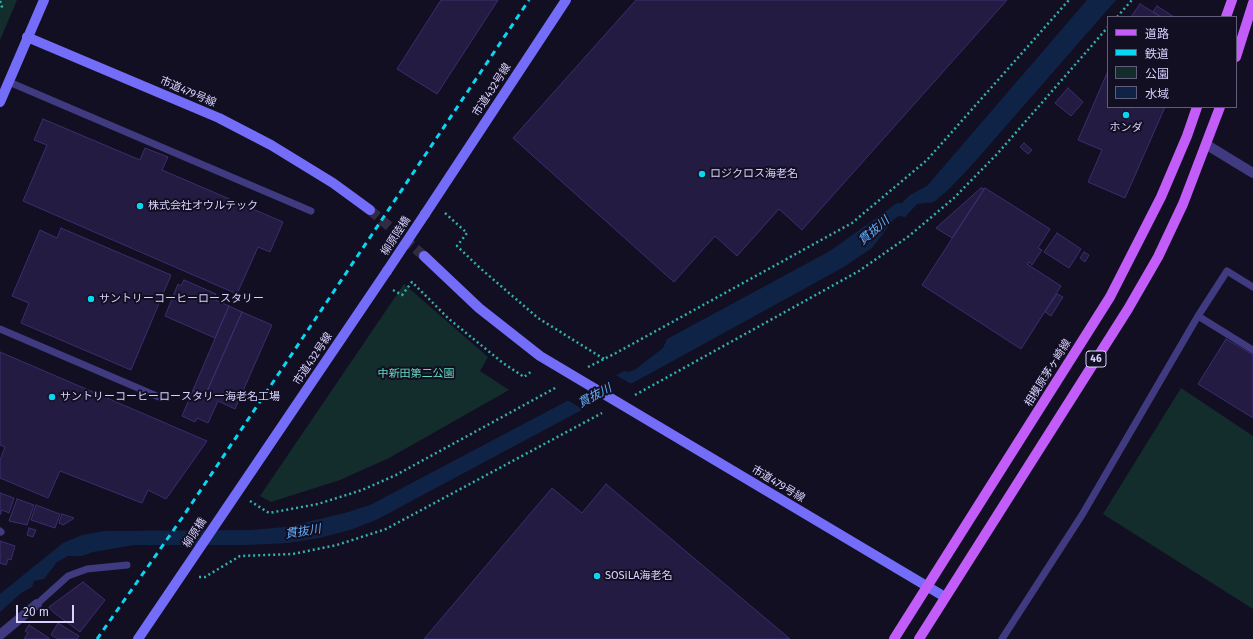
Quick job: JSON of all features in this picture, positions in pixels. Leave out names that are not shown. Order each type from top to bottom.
[{"type":"main road","points":[[1226,16],[1232,0]]},
{"type":"main road","points":[[1237,54],[1253,3]]},
{"type":"main road","name":"相模原茅ヶ崎線","points":[[894,639],[1110,297],[1161,197],[1187,136],[1196,108]]},
{"type":"main road","name":"46","points":[[919,639],[1128,309],[1158,257],[1183,204],[1207,145],[1220,108]]},
{"type":"street","points":[[0,102],[44,0]]},
{"type":"street","name":"市道432号線","points":[[425,214],[566,0]]},
{"type":"street","name":"市道479号線","points":[[27,37],[219,118],[271,145],[333,183],[370,210]]},
{"type":"street","points":[[1207,145],[1253,173]]},
{"type":"street","name":"柳原陸橋","points":[[388,271],[425,214]]},
{"type":"street","name":"市道479号線","points":[[424,256],[479,308],[540,356],[945,597]]},
{"type":"street","name":"市道432号線","points":[[218,520],[388,271]]},
{"type":"street","name":"柳原橋","points":[[138,639],[218,520]]},
{"type":"street","points":[[0,636],[37,604]]},
{"type":"lane","points":[[9,82],[310,211]]},
{"type":"lane","points":[[1002,639],[1082,516],[1198,316],[1227,271],[1253,287]]},
{"type":"lane","points":[[1198,316],[1253,350]]},
{"type":"lane","points":[[0,329],[159,398]]},
{"type":"lane","points":[[37,604],[68,576],[87,569],[127,565]]},
{"type":"lane","points":[[0,636],[3,639]]},
{"type":"path","points":[[588,367],[852,223],[927,160],[1069,0]]},
{"type":"path","points":[[1118,16],[1132,0]]},
{"type":"path","points":[[0,1],[2,6],[0,10]]},
{"type":"path","points":[[635,395],[859,271],[909,236],[954,198],[998,153],[1107,28]]},
{"type":"path","points":[[445,213],[467,233],[457,246],[480,268],[538,318],[604,359]]},
{"type":"path","points":[[393,290],[402,295],[412,282],[449,319],[503,363],[524,376],[532,371]]},
{"type":"path","points":[[250,501],[268,513],[318,504],[362,490],[396,475],[557,387]]},
{"type":"path","points":[[199,577],[205,577],[240,556],[292,554],[337,545],[386,529],[429,508],[602,413]]},
{"type":"green space","points":[[0,0],[17,0],[0,40]]},
{"type":"green space","name":"中新田第二公園","points":[[404,284],[488,357],[480,371],[509,390],[389,458],[340,480],[271,502],[260,496]]},
{"type":"green space","points":[[1181,388],[1253,436],[1253,609],[1103,514]]},
{"type":"water","name":"貫抜川","points":[[1087,0],[1116,0],[971,166],[949,189],[934,202],[917,204],[905,217],[899,216],[894,219],[872,248],[842,268],[649,374],[376,520],[350,530],[319,538],[288,543],[247,545],[134,545],[93,552],[82,556],[68,556],[57,562],[44,579],[34,581],[32,587],[21,593],[0,612],[0,594],[63,543],[82,535],[104,531],[250,530],[285,527],[345,513],[370,505],[624,371],[629,372],[636,369],[663,348],[667,339],[830,251],[897,203],[902,203],[910,195],[927,186]]},
{"type":"pier","points":[[614,374],[633,385],[585,411],[566,399]]},
{"type":"building","points":[[441,0],[498,0],[437,94],[397,69]]},
{"type":"building","name":"ロジクロス海老名","points":[[636,0],[1007,0],[802,230],[779,209],[737,256],[715,236],[674,282],[513,138]]},
{"type":"building","points":[[1140,4],[1159,16],[1132,16]]},
{"type":"building","points":[[1157,6],[1172,16],[1159,16],[1153,12]]},
{"type":"building","points":[[1107,73],[1107,108],[1165,108],[1125,198],[1088,182],[1102,150],[1078,140]]},
{"type":"building","points":[[1068,88],[1083,102],[1071,116],[1055,103]]},
{"type":"building","name":"株式会社オウルテック","points":[[43,119],[140,160],[145,148],[168,157],[162,170],[283,222],[270,252],[258,247],[237,294],[23,201],[47,145],[34,140]]},
{"type":"building","points":[[1024,143],[1032,150],[1028,154],[1020,147]]},
{"type":"building","points":[[981,188],[984,189],[952,238],[936,228]]},
{"type":"building","points":[[985,188],[1050,229],[1038,248],[1042,250],[1032,265],[1029,262],[1027,264],[1061,286],[1021,349],[922,285]]},
{"type":"building","name":"サントリーコーヒーロースタリー","points":[[61,228],[171,275],[131,370],[21,323],[29,303],[12,296],[40,230],[57,238]]},
{"type":"building","points":[[1057,233],[1081,249],[1069,268],[1044,252]]},
{"type":"building","points":[[1084,252],[1089,255],[1085,262],[1080,258]]},
{"type":"building","points":[[184,280],[216,294],[213,299],[229,306],[215,338],[165,316],[178,284],[181,286]]},
{"type":"building","points":[[1057,294],[1063,297],[1051,316],[1045,312]]},
{"type":"building","points":[[229,306],[242,312],[205,396],[193,390]]},
{"type":"building","points":[[242,312],[272,325],[235,409],[218,401],[208,423],[197,418],[195,422],[182,416],[193,390],[205,396]]},
{"type":"building","points":[[1226,339],[1253,355],[1253,418],[1198,384]]},
{"type":"building","name":"サントリーコーヒーロースタリー海老名工場","points":[[0,352],[207,441],[166,499],[148,490],[142,503],[60,471],[48,498],[0,478],[0,460],[5,447],[0,445]]},
{"type":"building","name":"SOSiLA海老名","points":[[606,484],[790,639],[424,639],[552,488],[582,513]]},
{"type":"building","points":[[0,493],[14,498],[9,513],[2,510],[0,515]]},
{"type":"building","points":[[17,499],[34,505],[27,525],[9,521]]},
{"type":"building","points":[[36,505],[60,514],[55,528],[31,520]]},
{"type":"building","points":[[62,514],[74,518],[63,525],[59,523]]},
{"type":"building","points":[[29,528],[36,530],[33,537],[27,535]]},
{"type":"building","points":[[0,541],[15,546],[11,560],[8,559],[6,565],[0,563]]},
{"type":"building","points":[[83,582],[105,600],[80,632],[53,612],[49,607]]},
{"type":"building","points":[[58,623],[79,636],[77,639],[58,639],[51,635]]},
{"type":"building","points":[[29,625],[49,639],[24,639],[28,633],[25,631]]},
{"type":"tunnel","points":[[370,210],[424,256]]},
{"type":"railway","points":[[97,639],[182,518],[529,0]]},
{"type":"place","name":"ホンダ","points":[[1126,115]]},
{"type":"place","name":"ロジクロス海老名","points":[[702,174]]},
{"type":"place","name":"株式会社オウルテック","points":[[140,206]]},
{"type":"place","name":"サントリーコーヒーロースタリー","points":[[91,299]]},
{"type":"place","name":"サントリーコーヒーロースタリー海老名工場","points":[[52,397]]},
{"type":"place","name":"SOSiLA海老名","points":[[597,576]]}]
